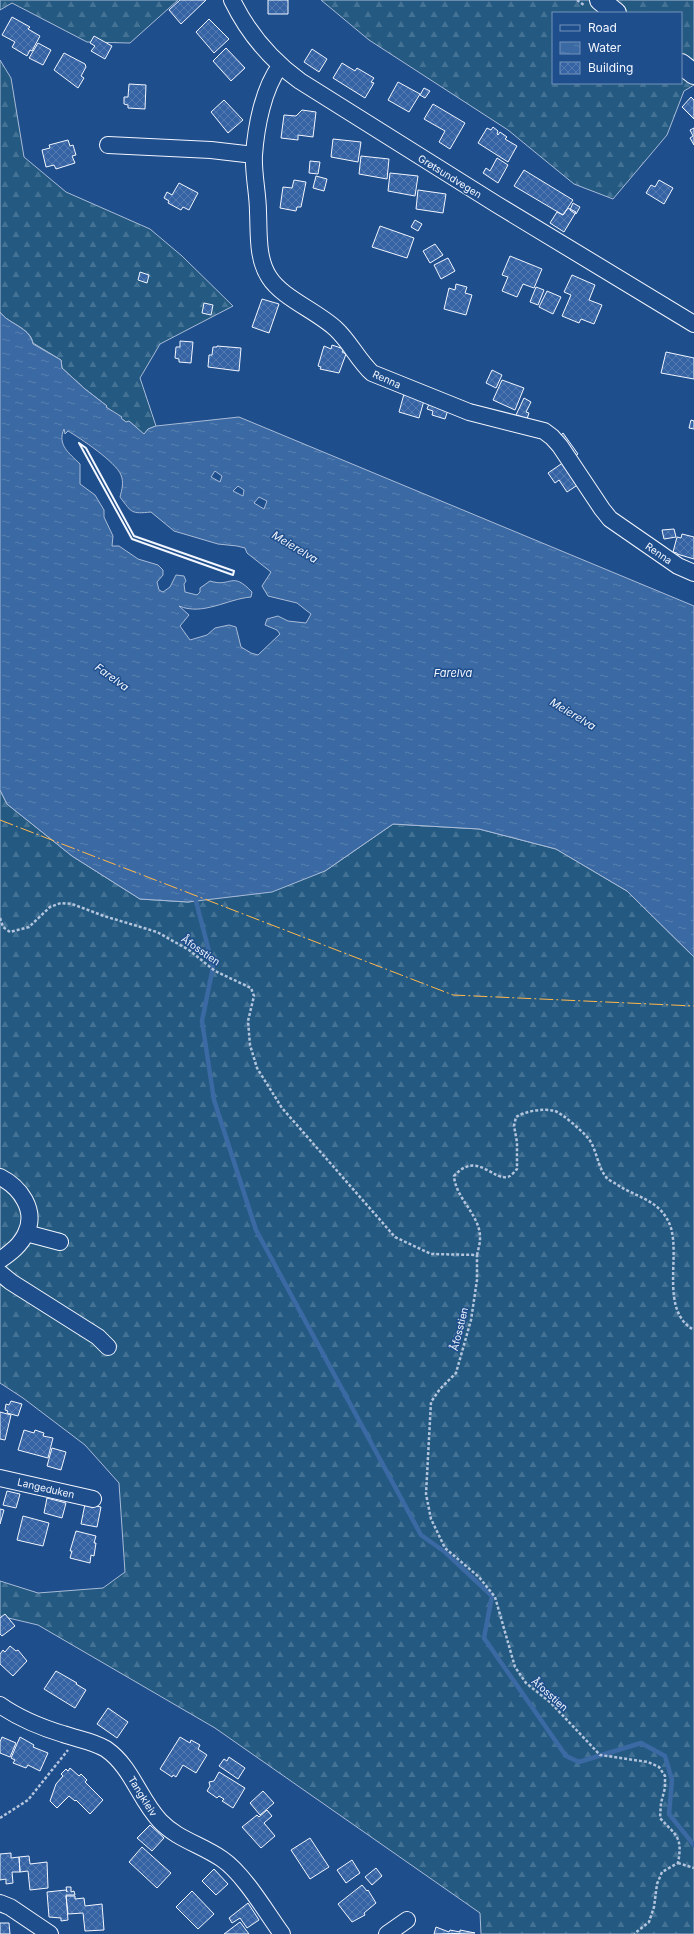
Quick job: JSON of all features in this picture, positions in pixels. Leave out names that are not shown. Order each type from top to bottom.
[{"type":"main road","points":[[600,0],[615,12]]},
{"type":"main road","points":[[682,65],[694,74]]},
{"type":"street","name":"Grøtsundvegen","points":[[232,0],[247,26],[280,66],[351,115],[694,324]]},
{"type":"street","name":"Renna","points":[[280,66],[268,84],[263,100],[254,155],[260,249],[267,272],[273,283],[301,304],[318,314],[337,330],[348,341],[364,366],[372,373],[470,412],[534,427],[552,436],[610,519],[678,566],[694,573]]},
{"type":"street","points":[[108,145],[211,150],[254,155]]},
{"type":"street","points":[[0,1177],[16,1186],[25,1199],[29,1221],[26,1233],[20,1244],[0,1260]]},
{"type":"street","points":[[26,1233],[60,1242]]},
{"type":"street","points":[[0,1273],[11,1282],[98,1337],[108,1346]]},
{"type":"street","name":"Langeduken","points":[[0,1478],[93,1499]]},
{"type":"street","name":"Tangkleiv","points":[[0,1705],[24,1720],[104,1748],[114,1755],[130,1774],[157,1818],[173,1832],[222,1859],[248,1888],[282,1934]]},
{"type":"street","points":[[0,1903],[16,1911],[50,1934]]},
{"type":"street","points":[[387,1934],[407,1920]]},
{"type":"path","name":"Åfosstien","points":[[0,918],[3,927],[10,932],[18,931],[29,927],[50,907],[61,903],[72,904],[104,916],[157,932],[188,950],[215,971],[252,988],[254,996],[248,1020],[250,1045],[257,1068],[282,1108],[395,1237],[431,1254],[477,1255],[477,1280],[471,1320],[456,1373],[440,1389],[431,1402],[426,1494],[431,1519],[445,1548],[479,1577],[495,1597],[515,1667],[526,1683],[551,1703],[600,1755],[648,1762],[659,1767],[665,1776],[665,1788],[661,1802],[660,1818],[679,1838],[680,1852],[678,1863]]},
{"type":"path","points":[[477,1255],[480,1240],[478,1228],[472,1213],[460,1196],[455,1184],[454,1176],[462,1168],[474,1166],[486,1168],[502,1177],[510,1176],[517,1169],[517,1142],[514,1126],[516,1117],[524,1112],[555,1111],[588,1138],[606,1177],[622,1188],[645,1198],[662,1210],[671,1228],[674,1298],[683,1323],[694,1330]]},
{"type":"path","points":[[0,1818],[28,1800],[73,1744],[76,1738]]},
{"type":"path","points":[[634,1934],[649,1922],[654,1907],[657,1884],[662,1872],[678,1863],[694,1868]]},
{"type":"green space","points":[[0,0],[178,0],[130,43],[87,42],[12,3],[0,10]]},
{"type":"green space","points":[[321,0],[694,0],[694,85],[684,91],[667,135],[613,199],[574,184],[508,130],[369,40]]},
{"type":"green space","points":[[0,60],[11,78],[24,157],[66,192],[150,229],[182,256],[233,306],[160,344],[140,378],[156,426],[148,429],[144,435],[129,421],[127,423],[106,407],[107,406],[85,389],[62,368],[61,360],[33,343],[28,333],[8,320],[0,312]]},
{"type":"green space","points":[[0,790],[7,804],[72,856],[140,899],[188,902],[213,898],[325,871],[393,824],[479,829],[556,849],[627,891],[694,957],[694,1934],[481,1934],[480,1913],[215,1728],[38,1625],[0,1616],[0,1581],[38,1593],[103,1588],[125,1572],[119,1483],[85,1445],[23,1398],[0,1383]]},
{"type":"water","name":"Farelva","points":[[0,312],[8,320],[28,334],[33,344],[61,360],[62,368],[85,389],[107,406],[106,407],[122,417],[121,418],[126,422],[129,421],[144,434],[148,429],[156,426],[239,417],[694,606],[694,957],[627,891],[556,849],[479,829],[393,824],[325,871],[272,892],[188,902],[140,899],[72,856],[7,804],[0,790]],"holes":[[[64,429],[65,434],[68,431],[81,439],[118,470],[122,478],[120,497],[132,511],[139,513],[151,512],[174,531],[218,544],[245,548],[247,553],[271,572],[262,586],[268,596],[297,603],[311,614],[306,623],[288,621],[278,616],[267,619],[265,625],[277,630],[280,634],[258,655],[241,647],[236,627],[229,625],[215,628],[207,635],[190,640],[180,626],[189,615],[179,606],[188,609],[206,608],[251,597],[252,592],[240,582],[231,581],[217,583],[210,581],[200,588],[200,592],[197,595],[185,592],[184,584],[186,581],[184,576],[176,575],[170,587],[163,592],[159,590],[157,582],[163,575],[163,570],[158,565],[138,559],[119,546],[112,546],[113,536],[104,517],[104,510],[95,495],[80,484],[80,464],[65,448],[62,435]],[[215,471],[222,476],[220,482],[211,477]],[[238,486],[244,490],[243,496],[233,491]],[[259,497],[267,501],[264,509],[254,503]]]},
{"type":"building","points":[[180,0],[206,0],[181,24],[169,10]]},
{"type":"building","points":[[268,0],[288,0],[288,14],[268,14]]},
{"type":"building","points":[[12,17],[30,27],[28,29],[40,36],[32,51],[30,50],[27,56],[12,47],[15,42],[2,35]]},
{"type":"building","points":[[209,19],[229,39],[214,53],[196,32]]},
{"type":"building","points":[[94,36],[112,46],[105,59],[91,51],[95,46],[90,43]]},
{"type":"building","points":[[38,43],[51,50],[43,65],[29,58]]},
{"type":"building","points":[[226,48],[245,68],[231,81],[213,61]]},
{"type":"building","points":[[312,49],[327,59],[319,72],[304,62]]},
{"type":"building","points":[[64,53],[85,64],[86,67],[81,76],[84,78],[78,88],[54,70]]},
{"type":"building","points":[[342,63],[355,71],[357,68],[374,78],[371,82],[374,83],[365,98],[333,78]]},
{"type":"building","points":[[398,82],[420,94],[409,112],[388,100]]},
{"type":"building","points":[[129,84],[146,85],[145,109],[128,108],[128,105],[124,104],[124,97],[128,97]]},
{"type":"building","points":[[424,88],[430,91],[425,98],[420,95]]},
{"type":"building","points":[[691,97],[694,100],[694,119],[682,107]]},
{"type":"building","points":[[224,100],[243,120],[228,133],[211,112]]},
{"type":"building","points":[[433,104],[465,123],[450,149],[439,142],[445,131],[424,119]]},
{"type":"building","points":[[302,110],[316,112],[313,137],[298,135],[298,140],[281,138],[284,115],[296,116]]},
{"type":"building","points":[[493,127],[498,131],[498,135],[500,132],[507,137],[505,139],[517,146],[508,162],[478,143],[487,128],[491,130]]},
{"type":"building","points":[[694,128],[694,145],[690,138],[693,136],[690,130]]},
{"type":"building","points":[[333,139],[361,142],[358,162],[331,157]]},
{"type":"building","points":[[68,140],[70,146],[73,145],[76,155],[72,156],[75,163],[56,169],[54,165],[46,167],[42,150],[50,148],[49,145]]},
{"type":"building","points":[[361,156],[389,159],[387,179],[359,174]]},
{"type":"building","points":[[497,158],[508,165],[498,183],[483,173],[486,168],[490,171]]},
{"type":"building","points":[[310,161],[320,162],[318,174],[309,173]]},
{"type":"building","points":[[524,170],[573,200],[563,215],[514,186]]},
{"type":"building","points":[[390,173],[418,176],[415,196],[388,191]]},
{"type":"building","points":[[316,176],[327,179],[324,191],[313,188]]},
{"type":"building","points":[[294,180],[306,182],[301,207],[297,207],[296,211],[280,208],[283,187],[292,188]]},
{"type":"building","points":[[659,180],[673,188],[664,204],[646,193],[651,185],[655,187]]},
{"type":"building","points":[[179,183],[198,193],[189,210],[183,207],[181,210],[168,203],[169,201],[164,198],[167,192],[172,195]]},
{"type":"building","points":[[418,190],[446,194],[443,213],[416,209]]},
{"type":"building","points":[[573,203],[580,207],[576,214],[570,210]]},
{"type":"building","points":[[568,208],[576,212],[564,232],[550,223],[557,212],[563,215]]},
{"type":"building","points":[[415,220],[422,224],[418,231],[411,227]]},
{"type":"building","points":[[380,226],[414,238],[407,258],[372,247]]},
{"type":"building","points":[[435,244],[443,255],[430,263],[423,251]]},
{"type":"building","points":[[510,256],[542,269],[534,288],[523,284],[517,297],[502,291],[508,277],[502,275]]},
{"type":"building","points":[[448,258],[455,271],[441,279],[434,265]]},
{"type":"building","points":[[140,272],[149,275],[147,283],[138,280]]},
{"type":"building","points":[[572,275],[595,285],[589,300],[602,305],[594,324],[581,319],[579,323],[562,316],[571,295],[564,292]]},
{"type":"building","points":[[456,284],[467,287],[465,293],[472,295],[466,315],[444,309],[449,288],[455,290]]},
{"type":"building","points":[[536,287],[544,290],[538,305],[530,302]]},
{"type":"building","points":[[547,291],[561,297],[553,314],[539,307]]},
{"type":"building","points":[[262,299],[279,304],[269,333],[252,327]]},
{"type":"building","points":[[204,303],[213,305],[211,315],[202,313]]},
{"type":"building","points":[[180,341],[193,342],[191,363],[179,362],[179,359],[175,358],[176,347],[180,347]]},
{"type":"building","points":[[332,345],[344,349],[342,352],[346,354],[339,373],[320,369],[321,367],[318,366],[324,346],[331,349]]},
{"type":"building","points":[[213,347],[241,348],[239,371],[208,367],[209,355],[212,355]]},
{"type":"building","points":[[666,352],[694,358],[694,379],[661,373]]},
{"type":"building","points":[[492,370],[502,375],[496,388],[486,383]]},
{"type":"building","points":[[502,380],[524,388],[515,410],[493,400]]},
{"type":"building","points":[[404,394],[425,397],[419,418],[399,412]]},
{"type":"building","points":[[524,398],[531,402],[526,412],[529,413],[527,419],[516,415]]},
{"type":"building","points":[[430,401],[449,407],[445,419],[432,415],[433,411],[427,409]]},
{"type":"building","points":[[691,420],[694,421],[694,429],[689,428]]},
{"type":"building","points":[[563,433],[578,454],[572,458],[558,438]]},
{"type":"building","points":[[564,462],[579,484],[567,492],[559,480],[555,483],[548,473]]},
{"type":"building","points":[[674,529],[676,537],[664,539],[662,530]]},
{"type":"building","points":[[682,534],[694,537],[694,559],[673,552],[677,537],[681,538]]},
{"type":"building","points":[[11,1401],[22,1404],[18,1416],[7,1413],[8,1411],[5,1410],[6,1404],[9,1405]]},
{"type":"building","points":[[0,1412],[11,1415],[5,1440],[0,1439]]},
{"type":"building","points":[[24,1430],[34,1433],[35,1430],[44,1433],[43,1436],[53,1438],[48,1458],[18,1450]]},
{"type":"building","points":[[52,1448],[66,1452],[61,1470],[47,1466]]},
{"type":"building","points":[[7,1491],[20,1494],[16,1508],[3,1505]]},
{"type":"building","points":[[47,1498],[66,1503],[62,1518],[44,1513]]},
{"type":"building","points":[[85,1504],[101,1507],[97,1527],[81,1524]]},
{"type":"building","points":[[0,1509],[4,1510],[0,1524]]},
{"type":"building","points":[[23,1516],[49,1523],[43,1546],[17,1540]]},
{"type":"building","points":[[76,1531],[96,1536],[94,1543],[96,1543],[94,1556],[91,1555],[90,1563],[70,1558],[72,1551],[70,1551]]},
{"type":"building","points":[[5,1614],[15,1626],[2,1636],[0,1634],[0,1618]]},
{"type":"building","points":[[10,1646],[16,1651],[18,1650],[27,1661],[13,1676],[0,1664],[0,1654],[3,1650],[5,1652]]},
{"type":"building","points":[[56,1671],[86,1690],[75,1708],[44,1689]]},
{"type":"building","points":[[108,1708],[128,1722],[117,1738],[97,1724]]},
{"type":"building","points":[[2,1737],[16,1743],[10,1757],[0,1753],[0,1742]]},
{"type":"building","points":[[20,1737],[34,1745],[33,1747],[48,1753],[40,1771],[28,1765],[26,1768],[13,1763],[15,1760],[11,1758]]},
{"type":"building","points":[[180,1737],[190,1743],[191,1740],[200,1745],[198,1749],[207,1755],[196,1773],[183,1765],[176,1777],[173,1775],[172,1777],[160,1769]]},
{"type":"building","points":[[229,1757],[245,1768],[238,1779],[219,1766],[224,1759],[227,1761]]},
{"type":"building","points":[[70,1768],[79,1776],[81,1774],[87,1780],[85,1782],[103,1800],[90,1814],[76,1800],[75,1801],[69,1796],[57,1808],[50,1801],[56,1784],[63,1776],[61,1774],[66,1769],[68,1771]]},
{"type":"building","points":[[219,1772],[245,1788],[233,1808],[222,1801],[224,1799],[219,1796],[217,1798],[207,1791],[210,1786],[209,1782],[214,1781]]},
{"type":"building","points":[[263,1791],[274,1803],[260,1815],[250,1803]]},
{"type":"building","points":[[267,1810],[272,1816],[264,1823],[275,1836],[261,1848],[242,1827],[257,1815],[259,1817]]},
{"type":"building","points":[[150,1825],[164,1838],[152,1851],[137,1838]]},
{"type":"building","points":[[310,1838],[329,1867],[310,1879],[291,1850]]},
{"type":"building","points":[[142,1847],[171,1873],[157,1888],[129,1862]]},
{"type":"building","points":[[11,1853],[11,1858],[19,1857],[20,1872],[12,1872],[13,1883],[6,1884],[6,1879],[0,1880],[0,1854]]},
{"type":"building","points":[[29,1856],[30,1864],[47,1862],[48,1888],[30,1890],[28,1871],[20,1872],[19,1857]]},
{"type":"building","points":[[352,1860],[360,1873],[346,1883],[337,1870]]},
{"type":"building","points":[[376,1868],[382,1876],[372,1885],[365,1877]]},
{"type":"building","points":[[214,1869],[228,1884],[216,1895],[202,1881]]},
{"type":"building","points":[[362,1885],[367,1891],[368,1890],[376,1903],[364,1913],[365,1915],[352,1922],[338,1904]]},
{"type":"building","points":[[66,1887],[71,1887],[71,1892],[74,1891],[75,1895],[66,1895],[68,1920],[61,1921],[61,1918],[49,1917],[47,1892],[66,1890],[67,1892]]},
{"type":"building","points":[[192,1891],[214,1914],[198,1929],[176,1907]]},
{"type":"building","points":[[66,1896],[75,1896],[75,1899],[84,1898],[85,1906],[102,1904],[104,1930],[85,1931],[83,1913],[68,1914]]},
{"type":"building","points":[[248,1903],[259,1920],[247,1928],[240,1918],[232,1923],[229,1918]]},
{"type":"building","points":[[240,1922],[249,1934],[224,1934]]},
{"type":"building","points":[[0,1923],[9,1923],[10,1934],[0,1934]]},
{"type":"building","points":[[436,1927],[449,1932],[450,1930],[460,1932],[460,1930],[475,1933],[434,1934]]},
{"type":"waterway","points":[[196,901],[213,967],[202,1021],[214,1100],[256,1230],[421,1535],[445,1552],[492,1596],[484,1638],[566,1756],[579,1762],[641,1743],[665,1756],[672,1780],[669,1814],[694,1845]]},
{"type":"wall","points":[[79,443],[86,448],[134,536],[234,571],[233,575],[132,539],[79,443]]},
{"type":"power","points":[[0,820],[453,995],[694,1006]]},
{"type":"water label","name":"Meierelva","points":[[295,547]]},
{"type":"water label","name":"Meierelva","points":[[573,714]]}]
